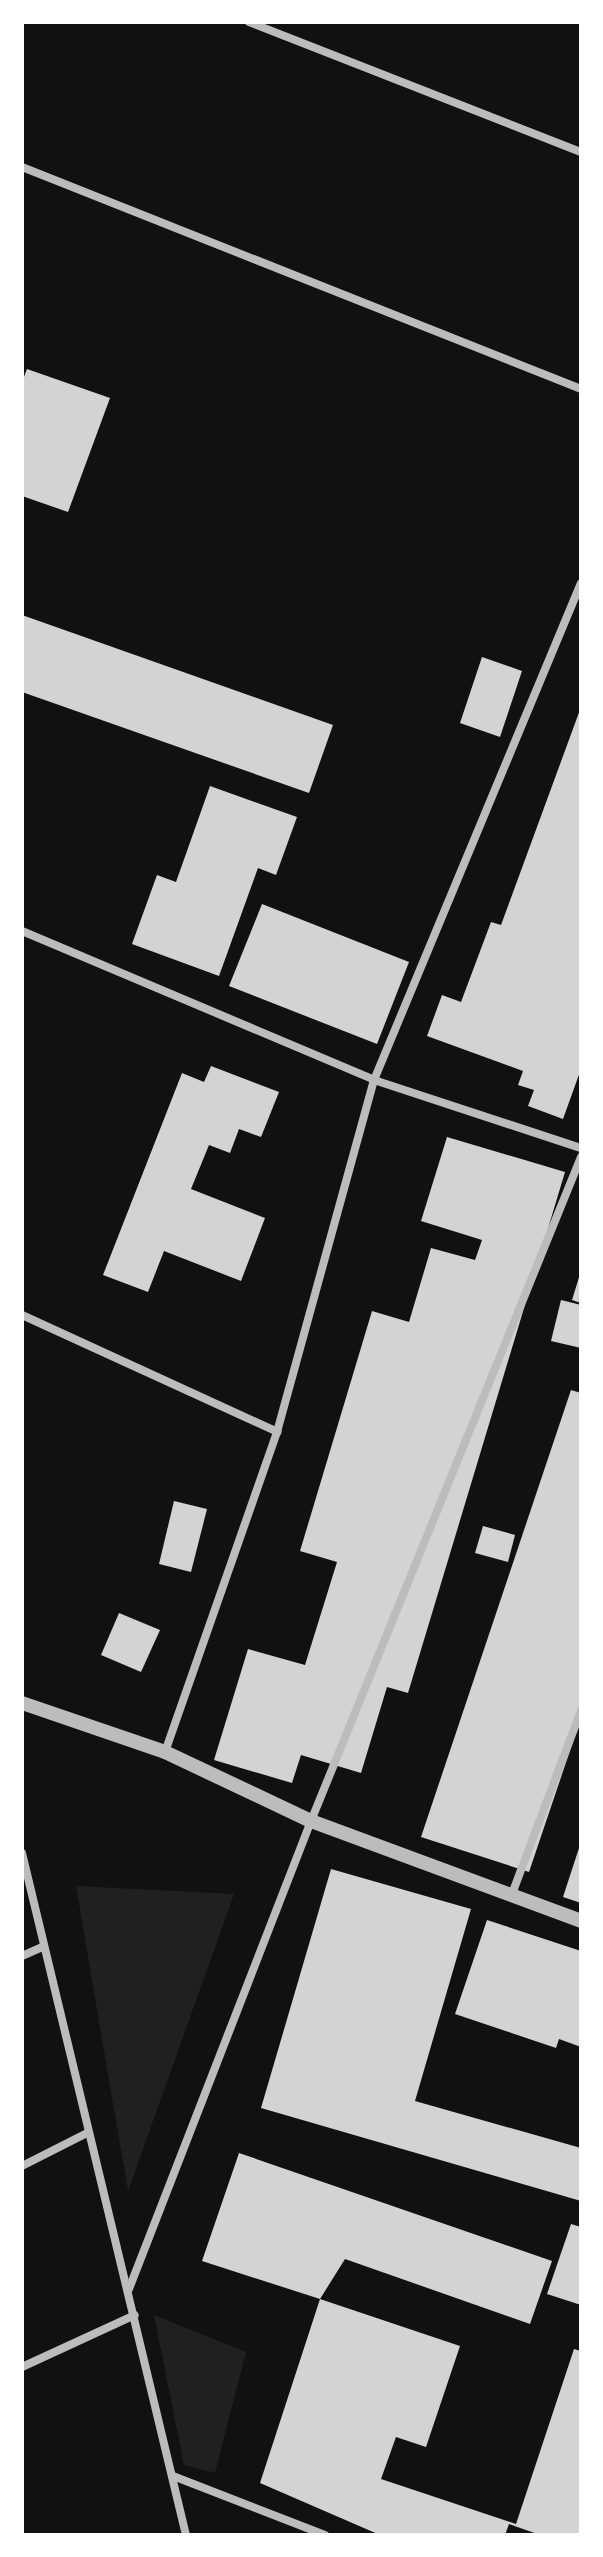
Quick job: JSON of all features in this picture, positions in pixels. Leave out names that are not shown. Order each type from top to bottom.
[{"type":"street","points":[[249,22],[581,152]]},
{"type":"street","points":[[22,167],[581,389]]},
{"type":"street","points":[[165,1752],[277,1432],[374,1080],[581,583]]},
{"type":"street","points":[[22,931],[374,1080],[581,1148]]},
{"type":"street","points":[[129,2289],[311,1821],[581,1157]]},
{"type":"street","points":[[22,1315],[277,1432]]},
{"type":"street","points":[[22,1703],[165,1752],[311,1821],[581,1921]]},
{"type":"street","points":[[512,1894],[581,1710]]},
{"type":"street","points":[[22,1853],[186,2535]]},
{"type":"street","points":[[22,1956],[44,1946]]},
{"type":"street","points":[[22,2166],[87,2133]]},
{"type":"street","points":[[22,2367],[135,2315]]},
{"type":"street","points":[[173,2476],[325,2535]]},
{"type":"shaded area","points":[[76,1886],[234,1894],[128,2191]]},
{"type":"shaded area","points":[[154,2315],[246,2352],[215,2473],[184,2465]]},
{"type":"building","points":[[27,369],[110,398],[68,512],[22,496],[22,382]]},
{"type":"building","points":[[22,615],[333,725],[309,793],[22,692]]},
{"type":"building","points":[[482,657],[522,671],[500,737],[460,723]]},
{"type":"building","points":[[581,707],[581,1069],[563,1119],[528,1106],[534,1090],[518,1085],[523,1071],[427,1036],[442,995],[461,1002],[491,922],[501,925]]},
{"type":"building","points":[[210,786],[297,817],[276,875],[258,868],[219,976],[132,944],[157,875],[176,882]]},
{"type":"building","points":[[262,904],[409,962],[377,1044],[229,986]]},
{"type":"building","points":[[211,1066],[279,1092],[261,1137],[239,1129],[230,1153],[209,1145],[191,1189],[265,1218],[241,1281],[164,1251],[148,1292],[103,1275],[182,1073],[204,1082]]},
{"type":"building","points":[[447,1137],[565,1172],[408,1693],[387,1687],[361,1773],[301,1755],[292,1783],[214,1760],[248,1649],[305,1665],[337,1562],[300,1551],[372,1311],[409,1322],[431,1248],[475,1260],[482,1240],[421,1221]]},
{"type":"building","points":[[581,1274],[581,1303],[572,1300]]},
{"type":"building","points":[[561,1300],[581,1305],[581,1348],[551,1341]]},
{"type":"building","points":[[571,1390],[581,1393],[581,1718],[529,1872],[421,1837]]},
{"type":"building","points":[[174,1501],[207,1509],[191,1572],[159,1564]]},
{"type":"building","points":[[483,1526],[515,1535],[508,1562],[475,1553]]},
{"type":"building","points":[[119,1613],[160,1630],[141,1672],[101,1655]]},
{"type":"building","points":[[581,1845],[581,1903],[563,1897]]},
{"type":"building","points":[[331,1869],[471,1909],[415,2101],[581,2148],[581,2201],[261,2108]]},
{"type":"building","points":[[487,1920],[581,1951],[581,2047],[559,2039],[556,2048],[455,2014]]},
{"type":"building","points":[[239,2153],[552,2261],[530,2324],[345,2259],[320,2299],[202,2261]]},
{"type":"building","points":[[571,2224],[581,2227],[581,2305],[547,2294]]},
{"type":"building","points":[[320,2299],[460,2346],[426,2447],[396,2437],[381,2479],[516,2524],[574,2349],[581,2351],[581,2535],[540,2535],[509,2524],[505,2535],[380,2535],[260,2483]]}]
